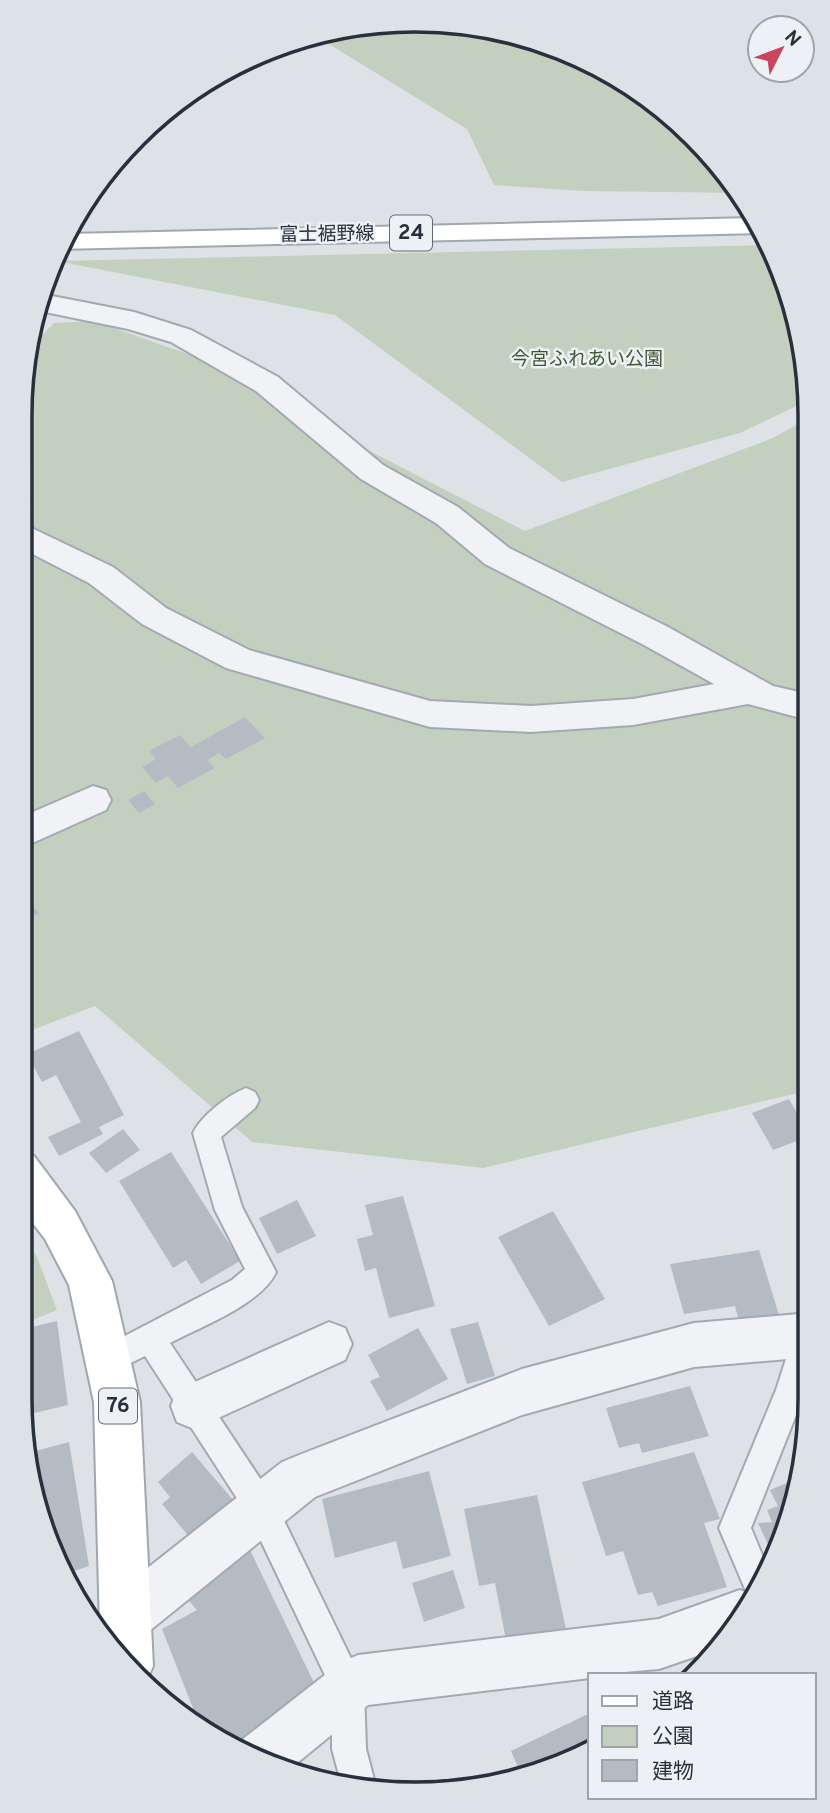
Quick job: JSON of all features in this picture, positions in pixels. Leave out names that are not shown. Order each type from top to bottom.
[{"type":"main road","name":"富士裾野線","points":[[73,242],[749,226]]},
{"type":"main road","name":"76","points":[[32,1187],[60,1225],[90,1281],[117,1402],[126,1650]]},
{"type":"street","points":[[49,303],[134,321],[181,336],[267,384],[372,472],[447,515],[497,556],[656,636],[764,696],[798,704]]},
{"type":"street","points":[[32,540],[101,575],[154,616],[238,659],[430,714],[531,719],[633,712],[753,690]]},
{"type":"street","points":[[32,828],[93,800]]},
{"type":"street","points":[[125,1618],[299,1479],[522,1392],[694,1345],[798,1336]]},
{"type":"street","points":[[194,1406],[329,1344]]},
{"type":"street","points":[[269,1752],[358,1681],[659,1644],[728,1619]]},
{"type":"lane","points":[[108,1360],[243,1290],[262,1272],[229,1210],[206,1133],[246,1100]]},
{"type":"lane","points":[[150,1339],[262,1509],[348,1689],[349,1749],[356,1777]]},
{"type":"lane","points":[[755,1575],[735,1528],[798,1369]]},
{"type":"green space","points":[[390,32],[440,32],[490,39],[562,61],[607,83],[648,111],[686,144],[727,193],[582,191],[494,185],[467,129],[326,42]]},
{"type":"green space","name":"今宮ふれあい公園","points":[[759,245],[778,292],[791,340],[798,405],[740,433],[562,482],[335,315],[64,261]]},
{"type":"green space","points":[[94,321],[199,358],[279,404],[525,531],[773,438],[798,424],[798,1093],[483,1168],[252,1142],[95,1006],[32,1030],[32,390],[39,338],[54,323]]},
{"type":"green space","points":[[32,1250],[37,1257],[57,1310],[32,1321]]},
{"type":"building","points":[[245,717],[265,738],[226,759],[219,753],[207,760],[215,768],[178,788],[168,776],[156,783],[142,767],[156,759],[149,751],[180,735],[191,747]]},
{"type":"building","points":[[144,791],[155,804],[139,813],[128,800]]},
{"type":"building","points":[[32,905],[39,913],[32,917]]},
{"type":"building","points":[[79,1031],[124,1115],[99,1127],[103,1134],[59,1156],[48,1137],[81,1122],[56,1075],[42,1082],[32,1063],[32,1052]]},
{"type":"building","points":[[789,1099],[798,1115],[798,1141],[773,1150],[752,1113]]},
{"type":"building","points":[[123,1129],[140,1150],[106,1173],[89,1153]]},
{"type":"building","points":[[171,1152],[240,1261],[201,1284],[186,1260],[173,1268],[119,1181]]},
{"type":"building","points":[[403,1196],[435,1306],[389,1318],[376,1268],[365,1271],[357,1239],[373,1235],[365,1205]]},
{"type":"building","points":[[297,1200],[316,1236],[277,1254],[259,1218]]},
{"type":"building","points":[[553,1211],[605,1299],[549,1326],[498,1237]]},
{"type":"building","points":[[759,1250],[780,1318],[740,1325],[735,1306],[684,1314],[670,1264]]},
{"type":"building","points":[[57,1321],[68,1405],[32,1414],[32,1398],[32,1327]]},
{"type":"building","points":[[478,1322],[495,1376],[467,1384],[450,1329]]},
{"type":"building","points":[[418,1328],[448,1379],[387,1411],[370,1381],[380,1377],[368,1355]]},
{"type":"building","points":[[690,1386],[709,1436],[642,1453],[639,1443],[619,1448],[606,1408]]},
{"type":"building","points":[[69,1442],[89,1566],[73,1571],[71,1568],[52,1521],[35,1451]]},
{"type":"building","points":[[192,1452],[234,1501],[191,1539],[162,1504],[170,1497],[158,1482]]},
{"type":"building","points":[[694,1452],[720,1519],[704,1523],[727,1587],[658,1606],[652,1592],[638,1595],[623,1551],[606,1556],[582,1482]]},
{"type":"building","points":[[429,1471],[451,1556],[403,1569],[396,1541],[335,1558],[322,1499]]},
{"type":"building","points":[[789,1482],[769,1546],[758,1523],[772,1522],[767,1510],[778,1506],[770,1490]]},
{"type":"building","points":[[537,1495],[566,1629],[506,1640],[495,1583],[479,1586],[464,1509]]},
{"type":"building","points":[[250,1550],[316,1687],[243,1741],[194,1711],[162,1629],[197,1610],[189,1601],[213,1577]]},
{"type":"building","points":[[453,1570],[465,1608],[424,1622],[412,1583]]},
{"type":"building","points":[[588,1714],[588,1740],[585,1742],[518,1767],[511,1751]]}]
